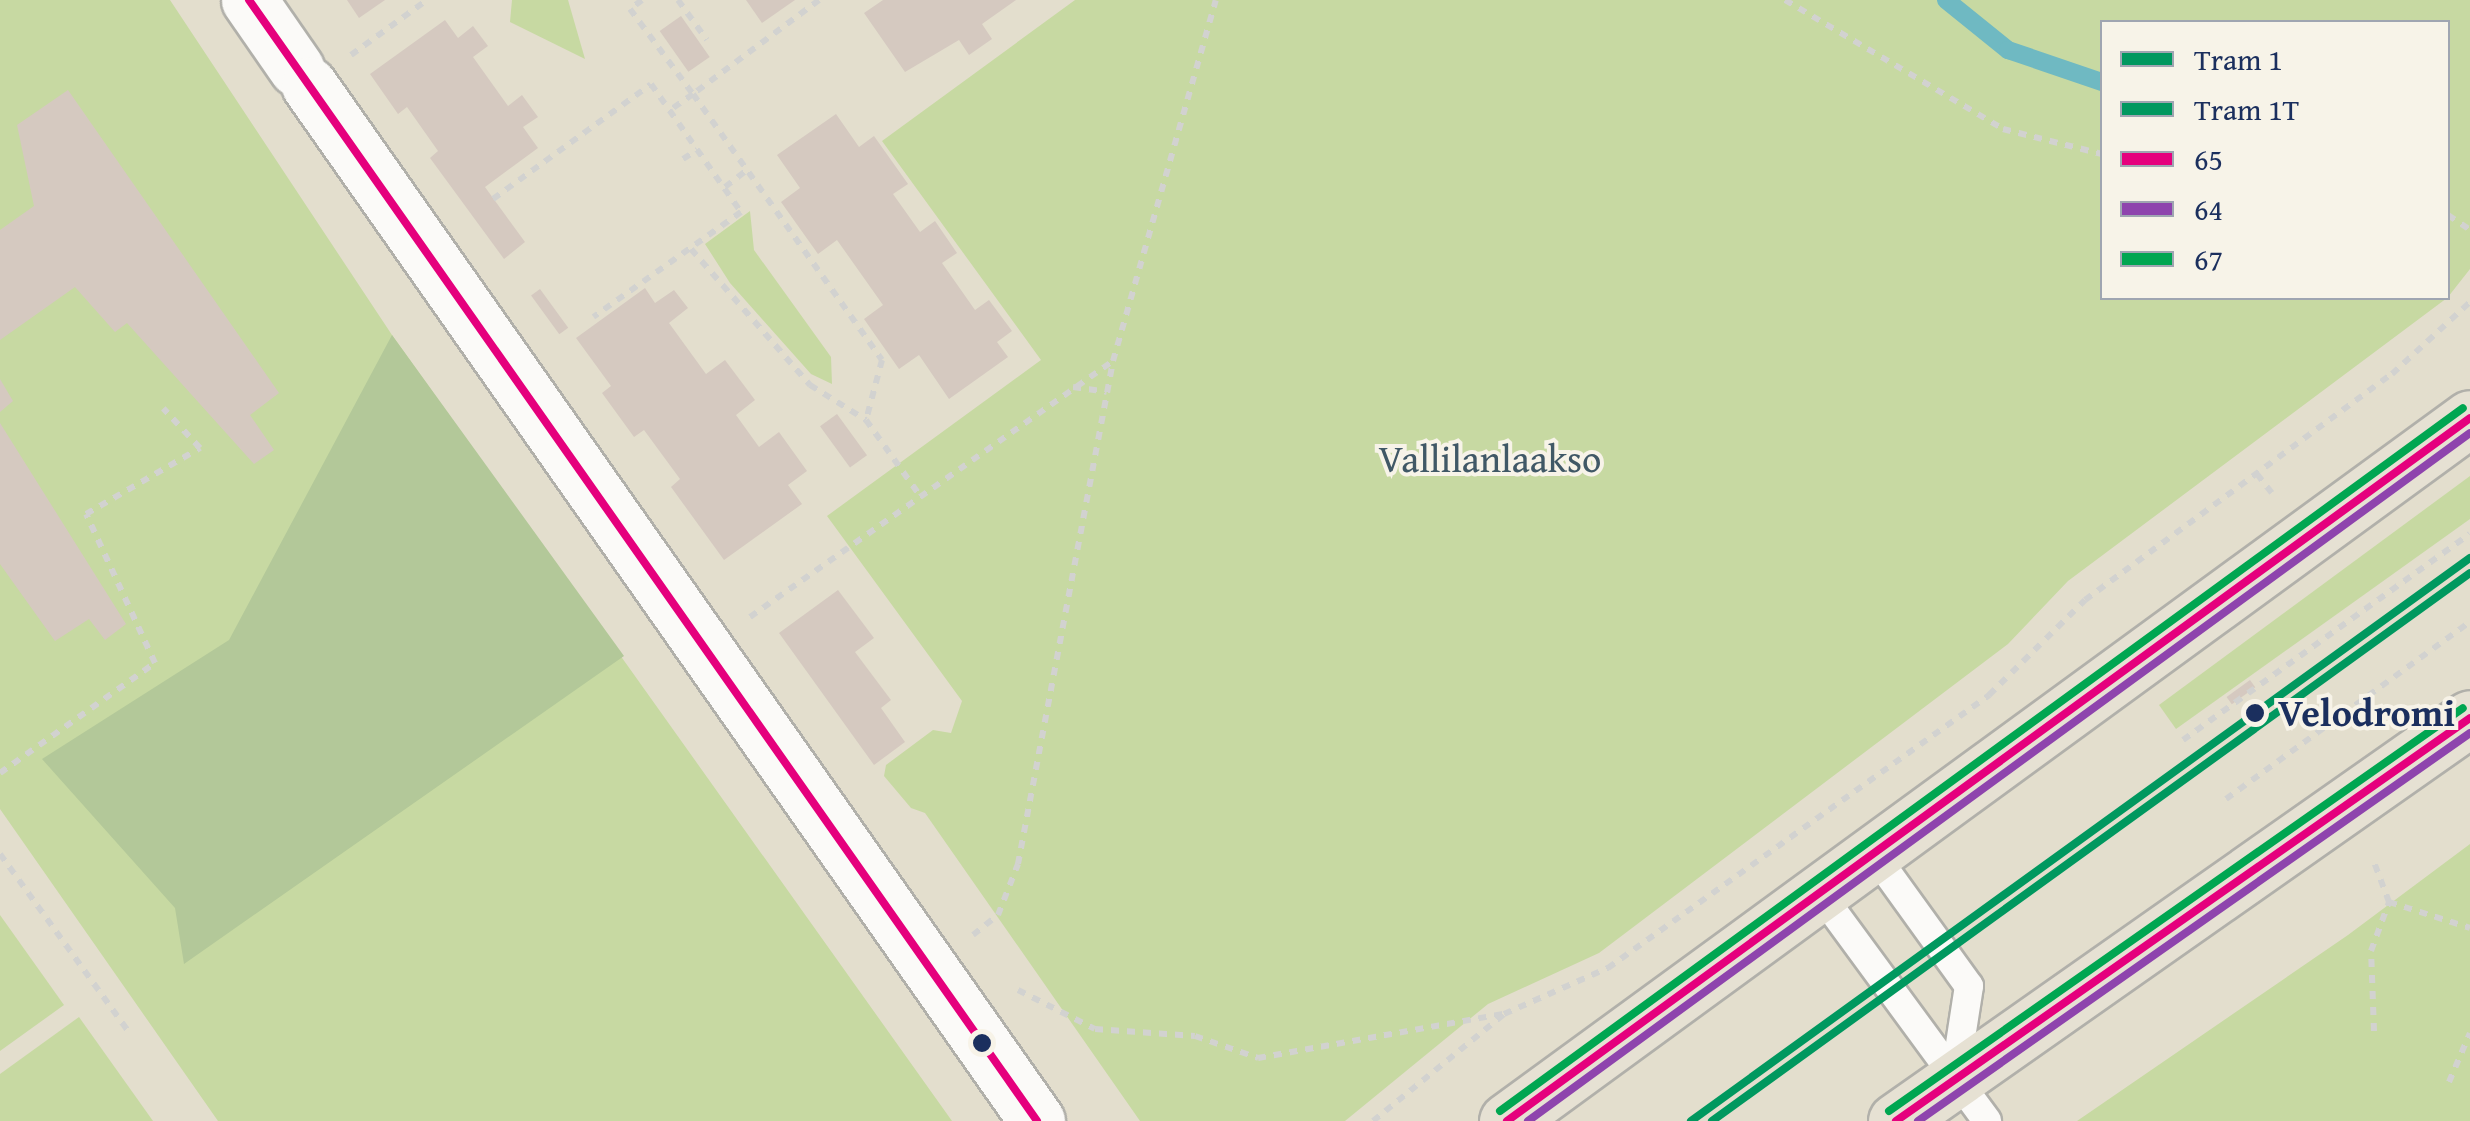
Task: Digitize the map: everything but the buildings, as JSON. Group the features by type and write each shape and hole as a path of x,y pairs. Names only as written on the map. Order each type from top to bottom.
{"main road":[{"path":"1507,1121 2470,418"},
{"path":"1896,1121 2470,718"}],"street":[{"path":"249,0 317,70 928,968 1037,1121"}],"lane":[{"path":"1873,853 1969,986 1955,1078"},
{"path":"1819,892 1987,1121"}],"path":[{"path":"317,70 427,0"},
{"path":"642,0 630,9 882,360 866,420"},
{"path":"678,0 707,40"},
{"path":"669,110 818,0"},
{"path":"928,968 998,915 1018,864 1113,361 1216,0"},
{"path":"1785,0 2004,130 2100,154"},
{"path":"493,198 651,84 741,212 594,317"},
{"path":"683,159 697,150"},
{"path":"725,188 747,170"},
{"path":"691,248 810,386 866,420 918,493"},
{"path":"1373,1121 1504,1014 1624,957 1989,694 2086,600 2392,374 2470,302"},
{"path":"747,619 918,493 1113,361"},
{"path":"1073,387 1107,392"},
{"path":"0,772 155,663 86,514 200,448 163,408"},
{"path":"2257,474 2272,492"},
{"path":"2183,740 2470,534"},
{"path":"2226,798 2470,622"},
{"path":"0,854 132,1035"},
{"path":"2374,862 2389,902 2371,951 2374,1031"},
{"path":"2389,902 2470,928"},
{"path":"1018,990 1095,1029 1194,1036 1258,1058 1504,1014"},
{"path":"2449,1082 2470,1033"}],"green space":[{"path":"0,0 170,0 392,335 952,1121 218,1121 0,809"},
{"path":"512,0 568,0 585,59 510,22"},
{"name":"Vallilanlaakso","path":"1075,0 2470,0 2470,269 2450,294 2450,20 2100,20 2100,300 2444,300 2068,581 2008,644 1599,953 1488,1004 1345,1121 1140,1121 925,813 911,808 884,776 886,765 933,730 951,733 962,701 827,516 1041,360 882,141"},
{"path":"750,211 754,250 831,357 832,384 811,374 730,283 705,244"},
{"path":"392,335 624,656 184,964 175,908 42,759 229,640"},
{"path":"2470,476 2470,519 2176,729 2159,705"},
{"path":"2470,844 2470,1121 2077,1121 2348,935"},
{"path":"0,915 64,1005 0,1051"},
{"path":"79,1017 153,1121 0,1121 0,1074"}],"waterway":[{"path":"1946,0 2008,50 2100,81"}],"tram line":[{"name":"1","path":"1691,1121 2470,558"},
{"name":"1T","path":"1712,1121 2470,573"}],"transit line":[{"name":"65","path":"249,0 1037,1121"},
{"name":"67","path":"1500,1111 2463,408"},
{"name":"65","path":"1507,1121 2470,418"},
{"name":"64","path":"1528,1121 2470,433"},
{"name":"67","path":"1889,1111 2463,708"},
{"name":"65","path":"1896,1121 2470,718"},
{"name":"64","path":"1918,1121 2470,733"}],"place":[{"name":"Velodromi","path":"2255,713"}]}
